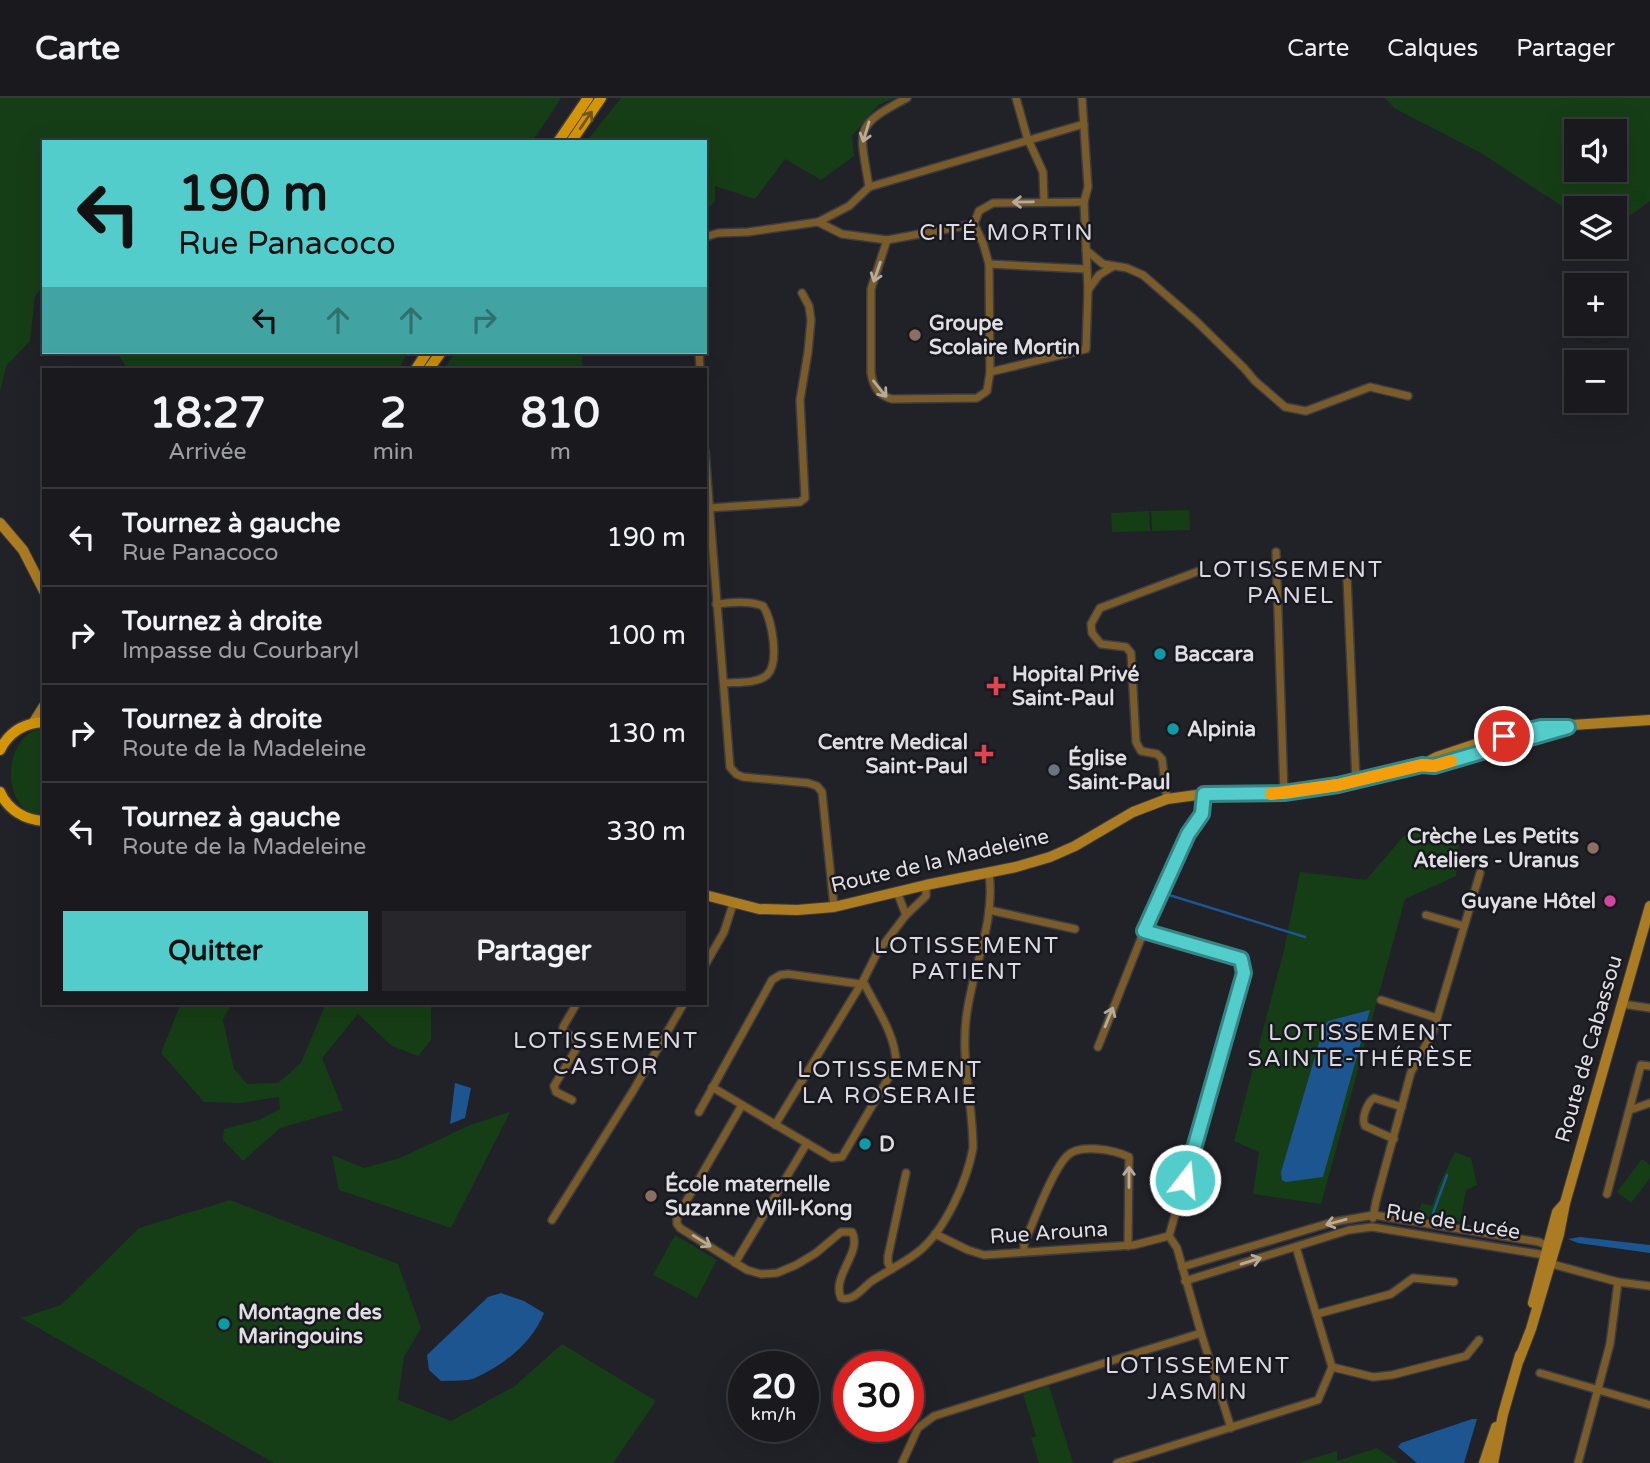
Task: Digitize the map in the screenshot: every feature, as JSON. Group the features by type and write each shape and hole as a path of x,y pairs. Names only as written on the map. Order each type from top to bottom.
{"main road":[{"path":"559,140 588,98"},
{"path":"572,140 601,98"},
{"path":"0,523 23,550 42,587"},
{"name":"Route de la Madeleine","path":"707,896 733,904 778,910 834,907 1050,858 1133,812 1167,799 1204,794 1284,793 1356,781 1422,765 1437,757 1482,742 1541,727 1649,720"},
{"path":"0,750 5,737 39,722"},
{"path":"1501,723 1541,727"},
{"path":"1482,742 1490,726"},
{"name":"Route de la Madeleine","path":"1422,765 1434,766 1568,727"},
{"path":"0,792 14,811 24,817 42,821"},
{"path":"0,812 14,811"},
{"name":"Route de Cabassou","path":"1493,1463 1503,1414 1548,1255 1563,1219 1565,1203 1650,906"},
{"name":"Route de Cabassou","path":"1484,1463 1496,1426 1503,1414"}],"street":[{"path":"869,187 862,142 865,127 877,114 907,98"},
{"path":"1016,98 1043,172 1044,201"},
{"path":"990,372 1086,349 1084,202 1088,187 1083,98"},
{"path":"707,236 818,222 849,206 869,187 1084,124"},
{"path":"887,240 871,289 871,373 878,391 892,400 977,398 987,391 990,372 989,264 974,224 979,211 989,204 1084,202"},
{"path":"818,222 842,233 887,240 974,224"},
{"path":"1086,250 1103,264 1127,268 1143,275 1285,407 1306,411 1370,387 1408,396"},
{"path":"989,264 1085,269"},
{"path":"1087,290 1099,275 1112,267"},
{"path":"709,508 800,502 806,496 800,400 811,320 809,306 802,293"},
{"path":"707,480 730,767 743,777 808,783 817,786 822,792 834,907"},
{"path":"1276,552 1284,793"},
{"path":"1167,799 1162,759 1157,754 1142,752 1136,742 1131,653 1126,647 1101,644 1092,633 1091,624 1100,608 1199,571"},
{"path":"1347,578 1356,781"},
{"path":"716,604 763,606 771,626 774,659 772,668 762,678 723,684"},
{"path":"1098,1047 1144,931 1188,834 1202,814 1204,794"},
{"path":"742,1105 677,1217 680,1228 747,1270 761,1274 777,1273 816,1253 846,1230 852,1232 854,1236 839,1286 841,1298 852,1298 869,1283 918,1252 935,1234 962,1184 974,1148 965,1040 966,1020 986,936 989,873"},
{"path":"1372,1227 1414,1065 1429,1040 1437,1018 1480,873"},
{"path":"775,1125 862,983 877,953 906,915 926,896 926,885"},
{"path":"897,892 906,915"},
{"path":"707,962 724,932 733,904"},
{"path":"989,909 1075,929"},
{"path":"1426,915 1464,926"},
{"path":"1144,931 1241,959 1244,973 1169,1236 1177,1248 1231,1428"},
{"path":"699,1112 776,977 788,974 862,983"},
{"path":"712,1087 832,1158 840,1158 896,1065 891,1038 862,983"},
{"path":"1381,1000 1437,1018"},
{"path":"1622,1004 1650,1008"},
{"path":"572,1100 556,1092 554,1086 578,1046 576,1039 563,1031 576,1005"},
{"path":"552,1220 633,1091 683,1005"},
{"path":"1607,1194 1641,1065 1650,1066"},
{"path":"1394,1139 1365,1126 1363,1118 1374,1098 1402,1107"},
{"path":"1630,1110 1650,1103"},
{"path":"736,1263 807,1143"},
{"path":"1024,1252 1024,1244 1059,1167 1068,1154 1082,1150 1111,1151 1129,1157 1128,1245"},
{"path":"892,1269 888,1256 906,1173"},
{"path":"1182,1267 1333,1222 1374,1215 1548,1255 1618,1282 1650,1286"},
{"name":"Rue de Lucée","path":"1185,1281 1349,1230 1372,1227 1548,1255"},
{"name":"Rue Arouna","path":"935,1234 980,1255 1128,1245 1169,1236"},
{"path":"1117,1463 1314,1403 1322,1395 1332,1367 1296,1247"},
{"path":"1317,1314 1391,1294 1413,1278 1454,1282"},
{"path":"1578,1463 1610,1344 1618,1282"},
{"path":"902,1463 918,1428 934,1416 1201,1333"},
{"path":"1332,1367 1373,1377 1392,1375 1466,1356 1479,1340"},
{"path":"1540,1373 1650,1405"}],"green space":[{"path":"0,98 561,98 533,140 42,140 42,287 35,296 30,341 6,366 0,392"},
{"path":"621,98 895,98 878,105 852,136 854,156 821,180 785,159 755,199 715,186 715,202 707,209 707,140 588,140"},
{"path":"1385,98 1650,98 1650,201 1627,218 1627,196 1564,196 1564,207 1481,153 1394,108"},
{"path":"118,354 407,354 400,368 126,368"},
{"path":"454,354 582,354 582,368 445,368"},
{"path":"1189,510 1190,530 1152,531 1151,511"},
{"path":"1149,511 1150,531 1112,532 1111,513"},
{"path":"42,729 42,816 30,813 19,803 13,789 13,758 19,744 30,733"},
{"path":"1408,831 1459,845 1456,876 1405,899 1321,1204 1253,1194 1259,1152 1234,1141 1284,950 1300,872 1366,880"},
{"path":"180,1005 231,1005 223,1020 234,1069 247,1084 278,1083 301,1063 325,1005 431,1006 431,1040 418,1056 392,1046 358,1014 322,1058 343,1110 280,1128 243,1161 223,1140 224,1129 259,1120 280,1109 279,1097 240,1103 204,1102 161,1053"},
{"path":"510,1112 451,1228 339,1190 332,1155 364,1168 400,1158 470,1125"},
{"path":"1455,1152 1471,1158 1477,1185 1466,1190 1460,1222 1417,1215 1422,1203 1432,1206"},
{"path":"1642,1159 1650,1165 1650,1178 1631,1203 1617,1192"},
{"path":"230,1200 398,1264 421,1328 404,1357 398,1400 451,1421 515,1386 562,1344 656,1401 613,1463 274,1463 21,1318 61,1305 139,1228"},
{"path":"675,1235 717,1260 697,1298 653,1275"},
{"path":"1049,1386 1073,1463 1039,1463 1031,1438 1036,1436 1023,1394"},
{"path":"1377,1448 1399,1463 1297,1463 1337,1451 1337,1461"}],"water":[{"path":"1370,1010 1323,1177 1286,1182 1282,1180 1281,1172 1324,1026 1328,1021"},
{"path":"455,1083 471,1088 465,1118 450,1124"},
{"path":"1580,1237 1650,1245 1650,1253 1578,1243 1568,1239"},
{"path":"501,1293 524,1301 544,1313 539,1324 516,1352 486,1373 467,1380 441,1381 429,1370 427,1355 488,1297"},
{"path":"1477,1419 1464,1463 1417,1463 1398,1447 1401,1443"}],"waterway":[{"path":"1169,895 1305,937"},
{"path":"1433,1213 1447,1175"}],"slow traffic":[{"path":"1271,794 1338,785 1422,765 1434,766 1451,761"}],"place":[{"name":"Groupe Scolaire Mortin","path":"915,335"},
{"name":"Baccara","path":"1160,654"},
{"name":"Hopital Privé Saint-Paul","path":"996,686"},
{"name":"Alpinia","path":"1173,729"},
{"name":"Centre Medical Saint-Paul","path":"984,754"},
{"name":"Église Saint-Paul","path":"1054,770"},
{"name":"Crèche Les Petits Ateliers - Uranus","path":"1593,848"},
{"name":"Guyane Hôtel","path":"1610,901"},
{"name":"D","path":"865,1144"},
{"name":"École maternelle Suzanne Will-Kong","path":"651,1196"},
{"name":"Montagne des Maringouins","path":"224,1324"}],"district":[{"name":"CITÉ MORTIN","path":"1007,233"},
{"name":"LOTISSEMENT PANEL","path":"1291,583"},
{"name":"LOTISSEMENT PATIENT","path":"967,959"},
{"name":"LOTISSEMENT SAINTE-THÉRÈSE","path":"1361,1046"},
{"name":"LOTISSEMENT CASTOR","path":"606,1054"},
{"name":"LOTISSEMENT LA ROSERAIE","path":"890,1083"},
{"name":"LOTISSEMENT JASMIN","path":"1198,1379"}],"route":[{"path":"1185,1180 1244,973 1241,959 1144,931 1188,834 1202,814 1204,794 1284,793 1338,785 1422,765 1434,766 1568,727 1541,727 1504,736"}]}
